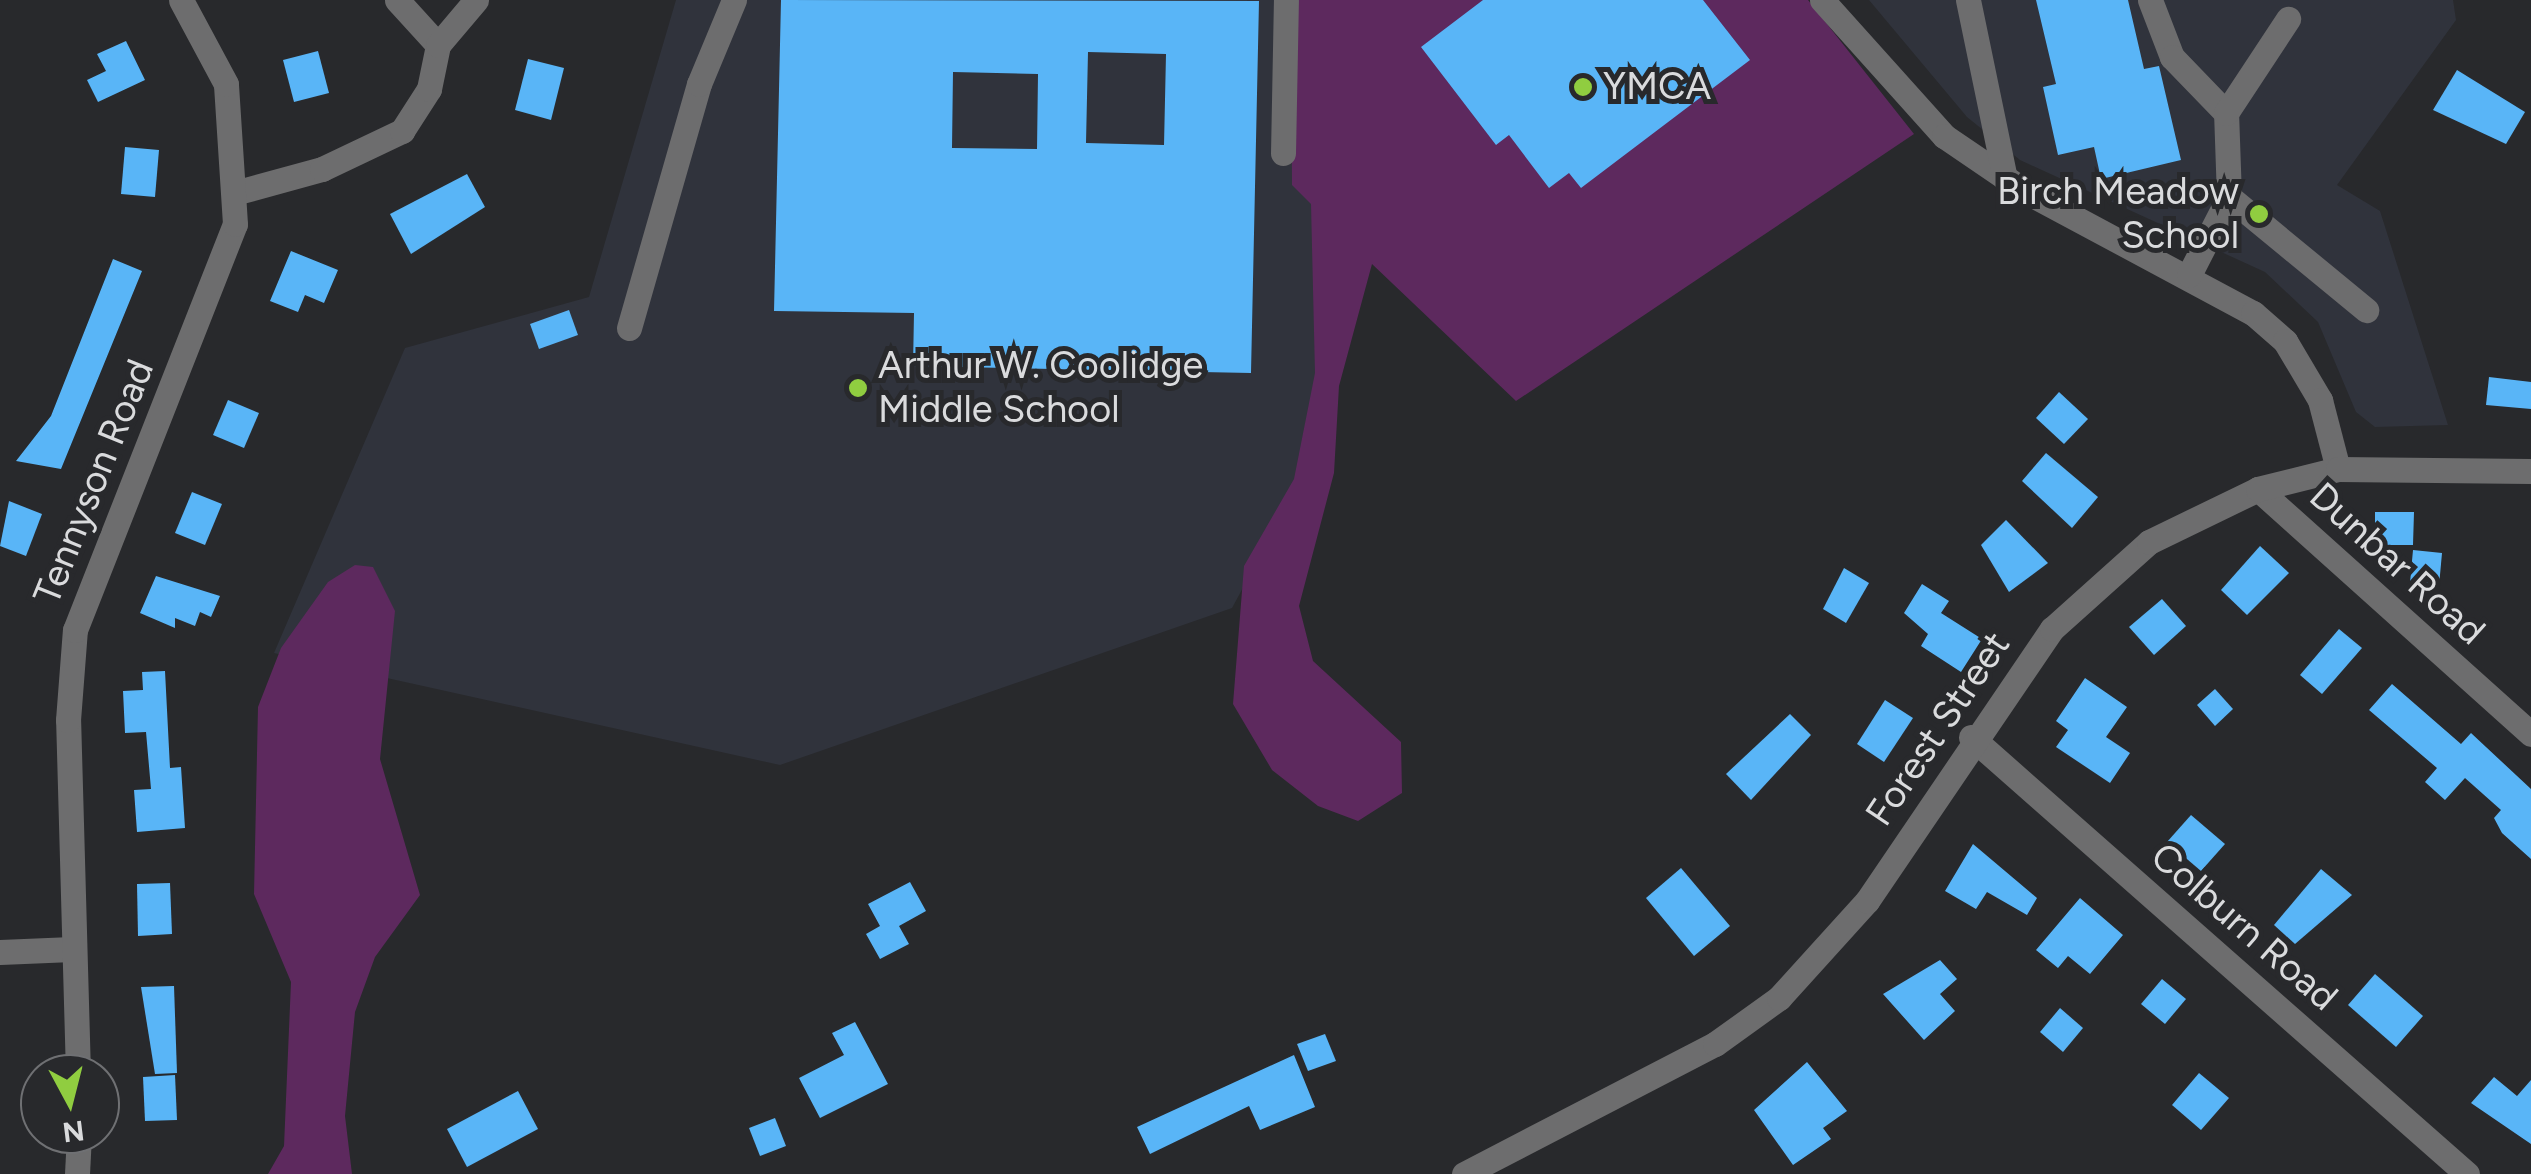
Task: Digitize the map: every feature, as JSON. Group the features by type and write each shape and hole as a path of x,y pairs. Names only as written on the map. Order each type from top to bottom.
{"street":[{"name":"Tennyson Road","path":"77,1054 72,949 75,630 110,523 217,284 238,192 226,84 181,0"},
{"path":"397,0 438,45"},
{"path":"238,192 384,144 422,105 438,45 476,0"},
{"path":"629,328 699,84 734,0"},
{"path":"1284,153 1286,0"},
{"path":"1822,0 1944,136 2006,178 2189,275 2253,314 2294,352 2320,400 2338,469"},
{"path":"1968,0 2006,178"},
{"path":"2150,0 2172,57 2226,113"},
{"path":"2189,275 2229,197 2226,113 2288,19"},
{"path":"2229,197 2366,310"},
{"name":"Forest Street","path":"1464,1174 1716,1044 1778,998 1867,901 1971,737 2091,587 2169,530 2258,488 2338,469 2531,471"},
{"name":"Dunbar Road","path":"2258,488 2531,734"},
{"name":"Colburn Road","path":"1971,737 2467,1174"},
{"path":"0,952 72,949"}],"shaded area":[{"name":"Arthur W. Coolidge Middle School","path":"676,0 1333,0 1329,429 1232,608 780,765 274,653 405,348 589,297"},
{"path":"1291,0 1808,0 1914,134 1516,401 1372,264 1339,386 1334,473 1299,606 1313,661 1401,742 1402,793 1358,821 1318,806 1272,770 1233,704 1244,566 1294,479 1315,373 1311,204 1292,185"},
{"name":"Birch Meadow School","path":"1869,0 2453,0 2456,20 2337,185 2380,211 2448,425 2375,427 2356,412 2318,322 2265,272 2020,160 1967,117"},
{"path":"355,565 373,567 395,611 380,759 420,895 375,957 355,1012 345,1116 352,1174 268,1174 284,1146 291,982 254,894 258,707 281,648 328,582"}],"building":[{"path":"781,0 1259,1 1251,373 913,366 914,313 774,311","holes":["1088,52 1166,54 1164,145 1086,143","953,72 1038,74 1037,149 952,148"]},
{"name":"YMCA","path":"1483,0 1703,0 1750,60 1581,188 1569,173 1549,188 1509,135 1496,145 1421,47"},
{"path":"2036,0 2128,0 2144,69 2159,66 2181,160 2101,179 2094,147 2058,155 2043,87 2056,84"},
{"path":"126,41 145,80 98,102 87,80 106,71 97,54"},
{"path":"318,51 329,93 294,102 283,60"},
{"path":"528,59 564,68 551,120 515,110"},
{"path":"2457,70 2525,112 2506,144 2433,110"},
{"path":"125,147 159,150 155,197 121,194"},
{"path":"467,174 485,207 411,254 390,214"},
{"path":"291,251 338,270 324,303 305,295 298,312 270,301"},
{"path":"113,259 142,271 61,469 16,461 51,416"},
{"path":"569,310 578,335 539,349 530,324"},
{"path":"2489,377 2531,382 2531,409 2486,405"},
{"path":"2059,392 2088,419 2064,444 2036,418"},
{"path":"228,400 259,413 244,448 213,435"},
{"path":"2046,453 2098,497 2072,528 2022,481"},
{"path":"192,492 222,504 205,545 175,533"},
{"path":"9,501 42,514 26,556 0,546"},
{"path":"2375,512 2414,512 2413,545 2375,545"},
{"path":"2006,520 2048,563 2009,592 1981,545"},
{"path":"2260,546 2289,573 2247,615 2221,590"},
{"path":"2413,550 2442,553 2439,586 2410,583"},
{"path":"1844,568 1869,583 1846,623 1823,609"},
{"path":"156,576 220,596 211,617 200,612 195,626 175,618 175,628 140,613"},
{"path":"1922,584 1949,601 1941,613 1982,639 1961,672 1921,646 1928,634 1904,613"},
{"path":"2162,599 2186,626 2154,655 2129,627"},
{"path":"2339,629 2362,648 2322,694 2300,675"},
{"path":"165,671 170,768 181,767 185,828 137,832 134,790 151,789 146,732 125,733 123,691 143,690 142,672"},
{"path":"2085,678 2127,707 2106,737 2130,753 2110,783 2056,747 2068,730 2056,721"},
{"path":"2392,684 2461,744 2471,733 2531,789 2531,859 2502,833 2494,818 2501,810 2465,778 2445,800 2425,782 2437,768 2369,710"},
{"path":"2215,689 2233,709 2215,726 2197,705"},
{"path":"1885,700 1913,718 1884,762 1857,744"},
{"path":"1790,714 1811,735 1751,800 1726,774"},
{"path":"2191,815 2225,844 2201,871 2167,842"},
{"path":"1973,844 2037,898 2027,915 1987,892 1976,909 1945,891"},
{"path":"1681,868 1730,926 1694,956 1646,898"},
{"path":"2321,869 2352,895 2295,944 2274,925"},
{"path":"910,882 926,911 899,926 909,944 880,959 866,934 880,926 868,904"},
{"path":"170,883 172,934 138,936 137,884"},
{"path":"2080,898 2123,935 2090,974 2068,956 2058,968 2036,950"},
{"path":"1940,960 1957,979 1940,994 1955,1011 1924,1040 1883,994"},
{"path":"2375,974 2423,1016 2396,1047 2348,1005"},
{"path":"2162,979 2186,999 2165,1024 2141,1004"},
{"path":"174,986 177,1073 155,1074 141,987"},
{"path":"2060,1008 2083,1028 2063,1052 2040,1032"},
{"path":"855,1022 888,1084 820,1118 799,1078 844,1055 832,1033"},
{"path":"1325,1034 1336,1061 1308,1071 1297,1044"},
{"path":"1294,1055 1315,1107 1260,1130 1249,1106 1150,1154 1137,1127"},
{"path":"1807,1062 1847,1111 1823,1128 1831,1139 1793,1165 1754,1110"},
{"path":"2199,1073 2229,1098 2201,1130 2172,1105"},
{"path":"175,1075 177,1120 145,1121 143,1077"},
{"path":"2494,1077 2517,1096 2531,1080 2531,1144 2471,1103"},
{"path":"518,1091 538,1129 467,1167 447,1129"},
{"path":"775,1118 786,1146 760,1156 749,1128"}],"place":[{"name":"YMCA","path":"1583,87"},
{"name":"Birch Meadow School","path":"2259,214"},
{"name":"Arthur W. Coolidge Middle School","path":"858,388"}]}
